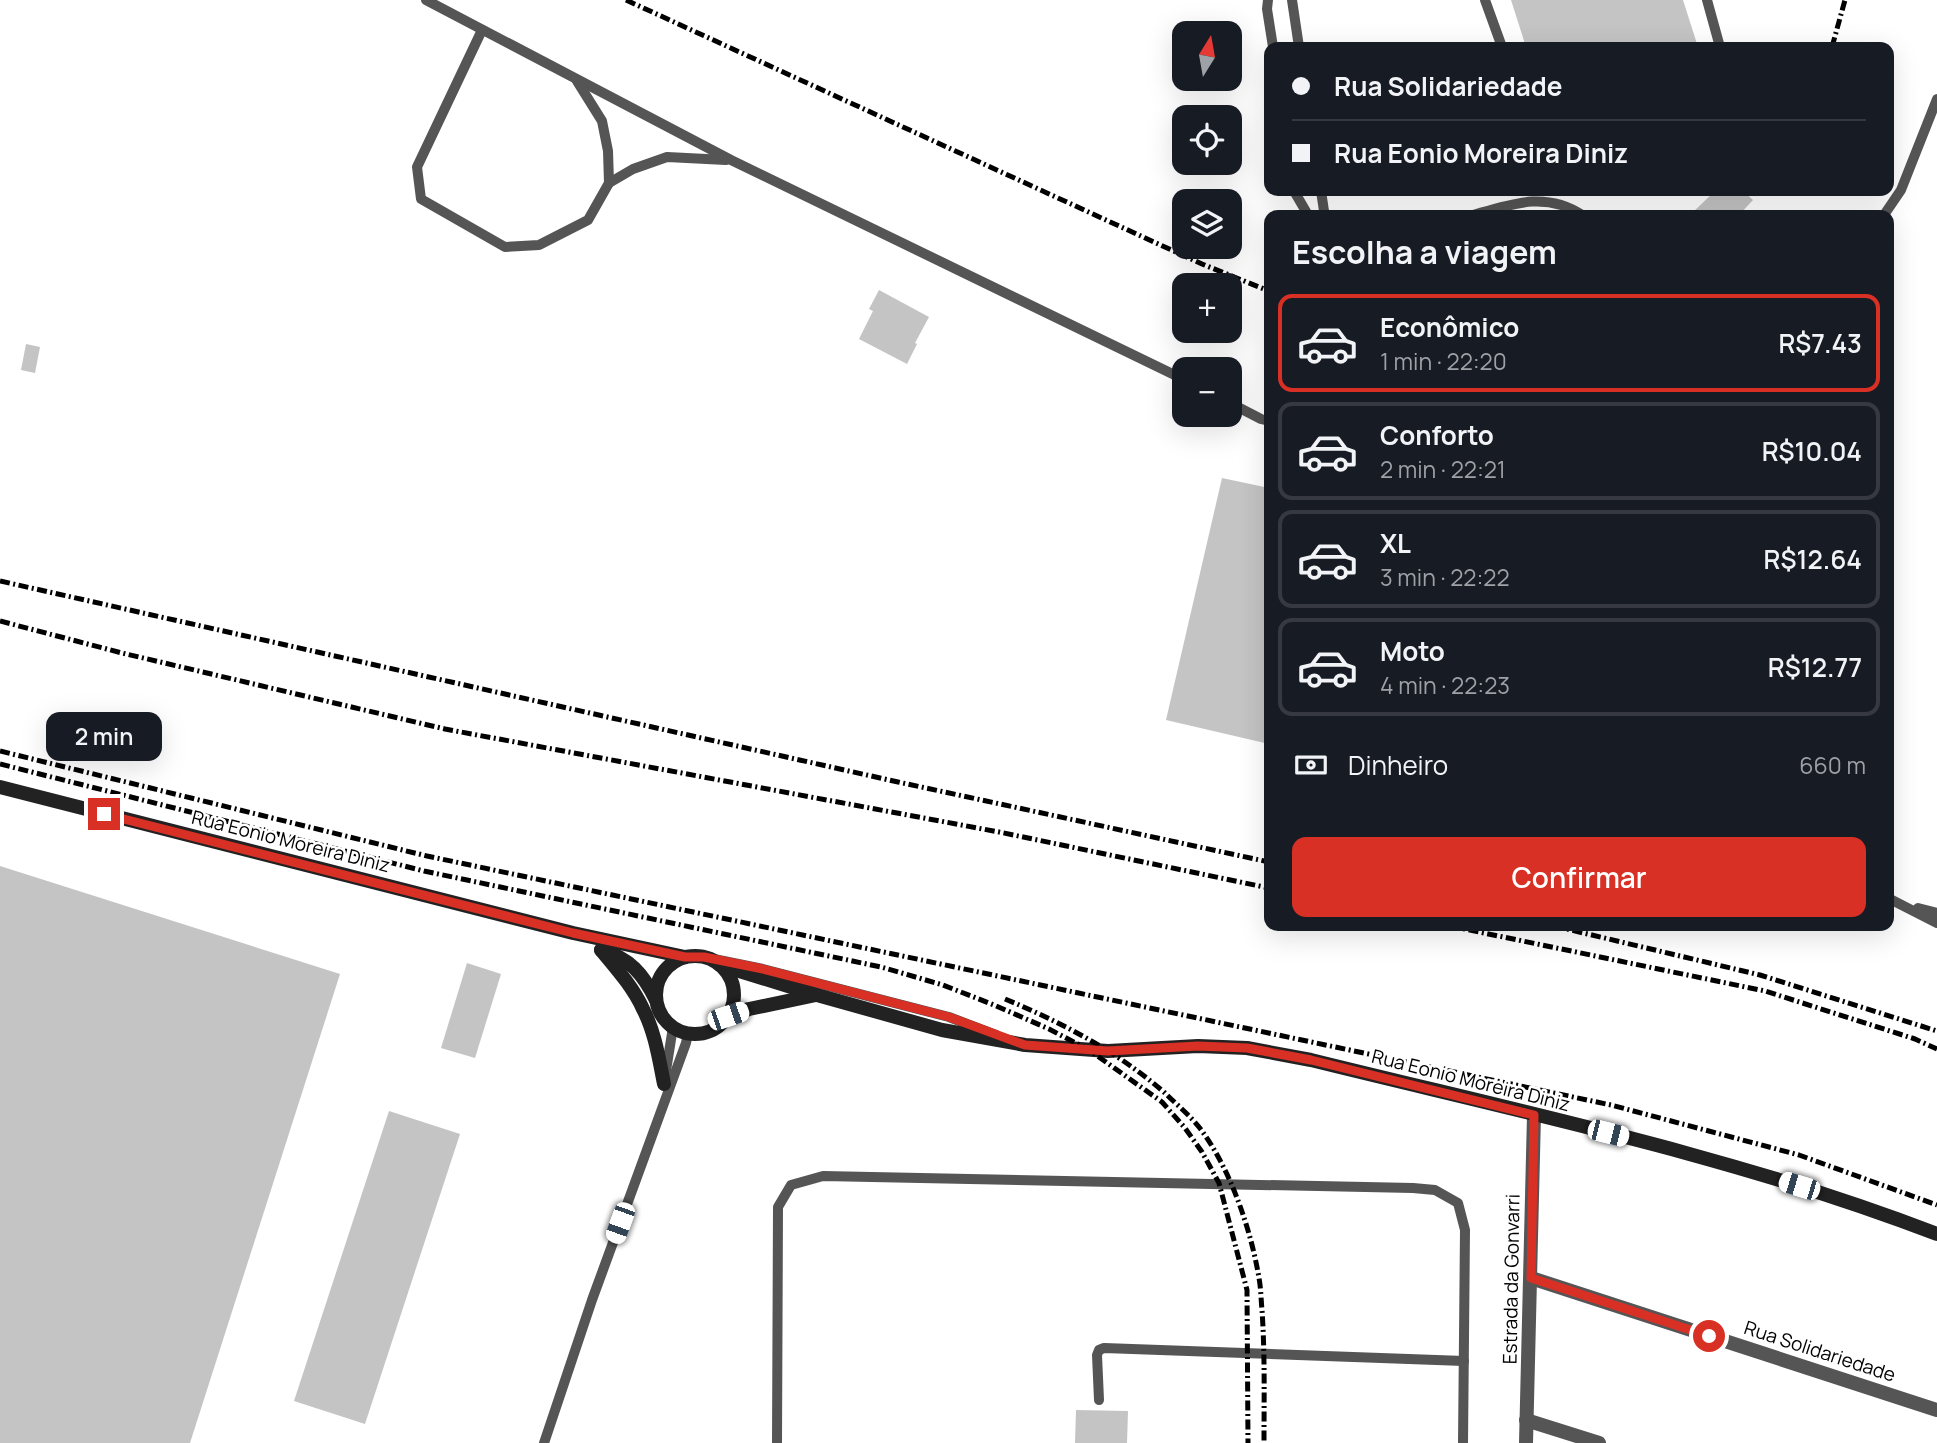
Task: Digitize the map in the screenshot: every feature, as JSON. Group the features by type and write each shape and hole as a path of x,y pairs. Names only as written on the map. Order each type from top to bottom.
{"main road":[{"name":"Rua Eonio Moreira Diniz","path":"0,787 573,933 685,957"},
{"name":"Rua Eonio Moreira Diniz","path":"573,933 601,950 630,962 657,1000"},
{"path":"601,950 625,980 643,1009 652,1030 664,1084"},
{"path":"685,957 704,957 720,965 732,980 734,998 728,1016 718,1027 703,1033 688,1033 673,1027 662,1015 657,1000 658,982 668,966 685,957"},
{"name":"Rua Eonio Moreira Diniz","path":"720,965 942,1030 1025,1045 1108,1051 1198,1046 1247,1048 1311,1060 1706,1157 1868,1208 1937,1234"},
{"name":"Rua Eonio Moreira Diniz","path":"728,1016 817,995"}],"street":[{"name":"Estrada da Gonvarri","path":"1526,1443 1534,1115"},
{"name":"Rua Solidariedade","path":"1531,1278 1937,1410"},
{"path":"1527,1420 1599,1443"}],"lane":[{"path":"426,0 731,160 1172,374"},
{"path":"1268,0 1272,42"},
{"path":"1292,0 1298,42"},
{"path":"1485,0 1500,42"},
{"path":"1707,0 1719,42"},
{"path":"482,30 417,167 421,199 505,247 539,245 588,220 609,183 633,169 667,157 731,160"},
{"path":"576,79 602,121 608,151 609,183"},
{"path":"1887,210 1901,190 1937,99"},
{"path":"1491,210 1516,203 1552,201 1573,210"},
{"path":"1242,409 1264,420"},
{"path":"1894,901 1937,913"},
{"path":"1894,902 1937,923"},
{"name":"Rua Eonio Moreira Diniz","path":"704,957 763,969 949,1017 1025,1045"},
{"path":"657,1121 673,1027"},
{"path":"544,1443 688,1033"},
{"path":"777,1443 778,1207 791,1185 822,1176 1231,1183 1435,1190 1458,1203 1465,1230 1463,1443"},
{"path":"1099,1400 1097,1356 1099,1350 1104,1348 1464,1361"}],"building":[{"path":"1511,0 1683,0 1696,42 1524,42"},
{"path":"1710,196 1749,196 1753,200 1744,210 1695,210"},
{"path":"879,290 929,317 907,364 859,339 873,311 869,309"},
{"path":"26,344 40,347 35,373 21,370"},
{"path":"1222,478 1264,487 1264,743 1166,720"},
{"path":"0,866 340,974 190,1443 0,1443"},
{"path":"467,963 501,974 475,1058 441,1048"},
{"path":"389,1111 460,1134 365,1424 294,1401"},
{"path":"1076,1410 1128,1411 1127,1443 1075,1443"}],"railway":[{"path":"626,0 1202,264 1264,289"},
{"path":"1833,42 1845,0"},
{"path":"0,581 1264,861"},
{"path":"0,621 122,653 445,729 999,832 1264,887"},
{"path":"0,751 427,856 1611,1105 1799,1155 1937,1205"},
{"path":"0,764 424,871 881,967 943,985 994,1005 1089,1050 1162,1102 1202,1152 1219,1183 1247,1290 1248,1443"},
{"path":"1474,931 1765,991 1915,1039 1937,1049"},
{"path":"1575,931 1760,975 1937,1031"},
{"path":"1005,999 1069,1028 1147,1078 1198,1126 1222,1164 1251,1240 1259,1278 1264,1343 1264,1443"}],"route":[{"path":"104,814 573,933 685,957 704,957 763,969 949,1017 1025,1045 1108,1051 1198,1046 1247,1048 1311,1060 1534,1115 1531,1278 1709,1336"}]}
